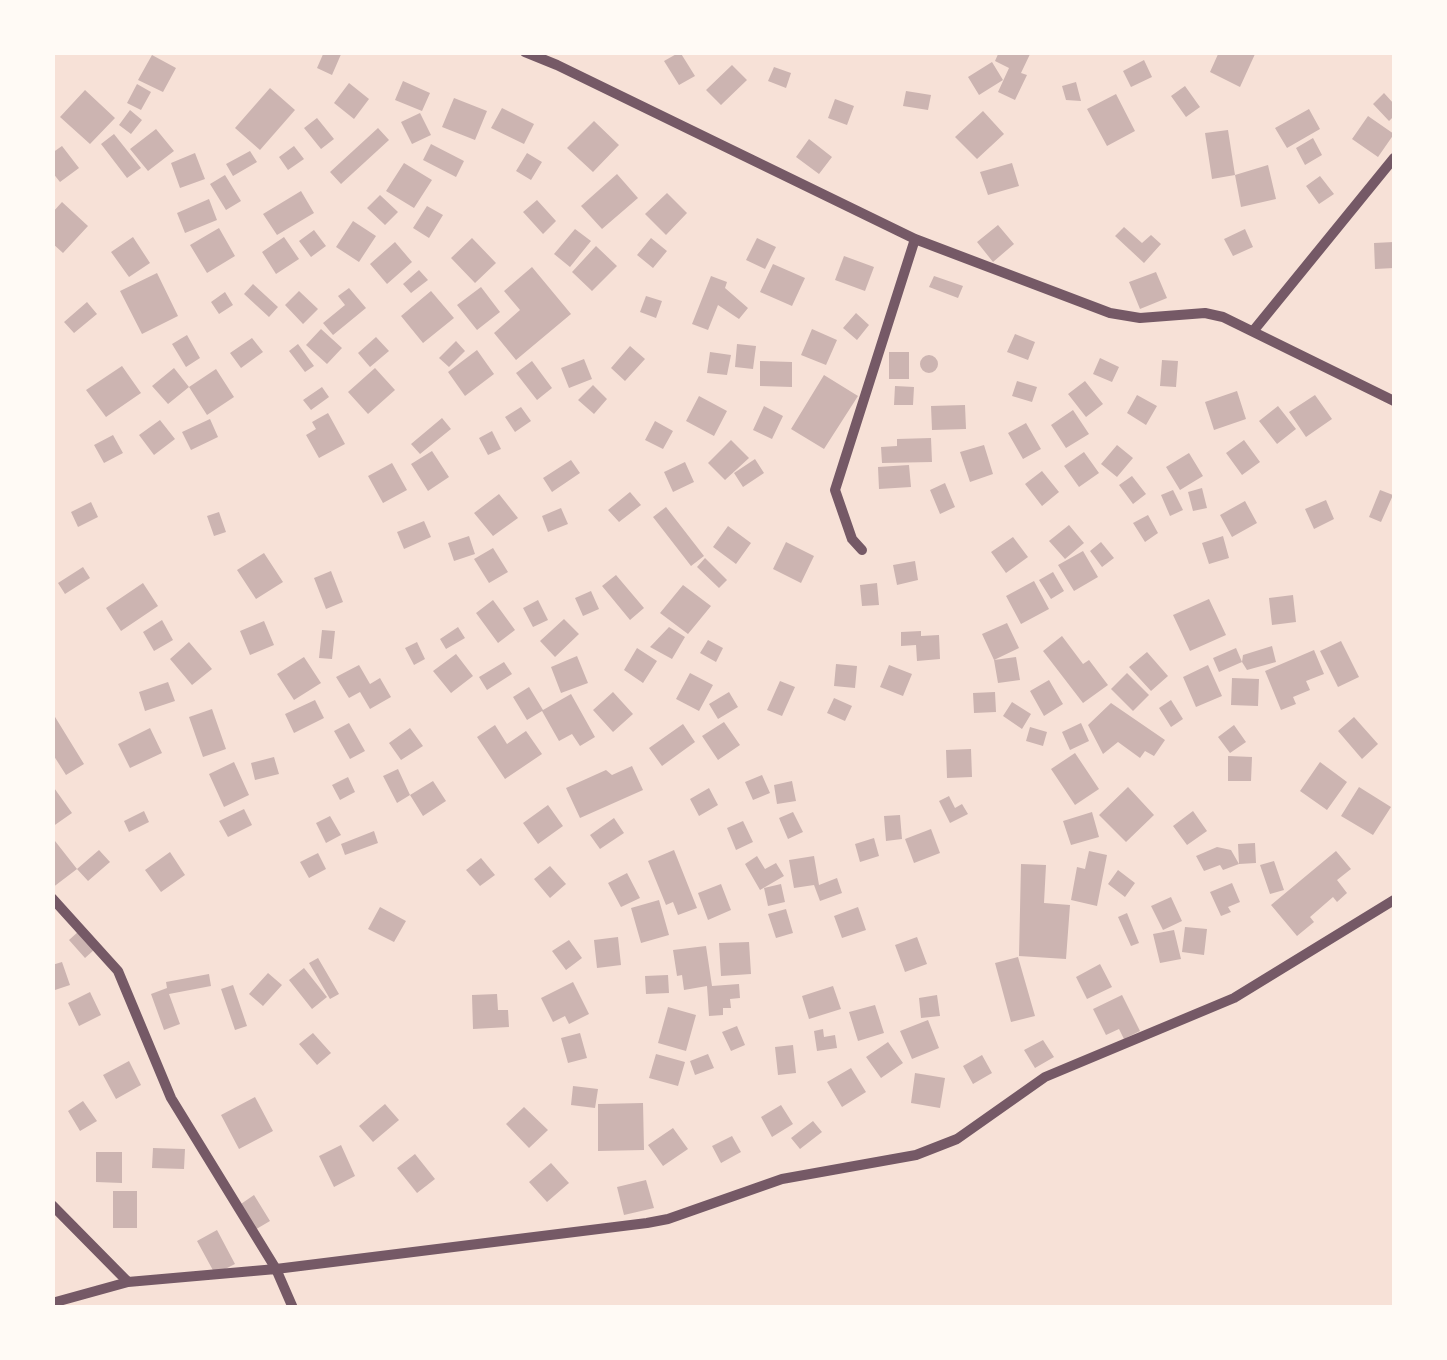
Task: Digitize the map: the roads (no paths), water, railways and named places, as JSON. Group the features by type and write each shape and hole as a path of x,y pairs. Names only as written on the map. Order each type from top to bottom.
{"street":[{"path":"525,52 916,239 1110,313 1140,318 1206,313 1254,330 1394,401"},
{"path":"1254,330 1394,158"},
{"path":"862,550 852,539 835,490 916,239"},
{"path":"52,898 118,971 170,1098 276,1269 294,1308"},
{"path":"52,1303 128,1282 276,1269 647,1224 782,1179 916,1155 958,1140 1045,1077 1234,998 1394,900"},
{"path":"52,1205 128,1282"}]}
